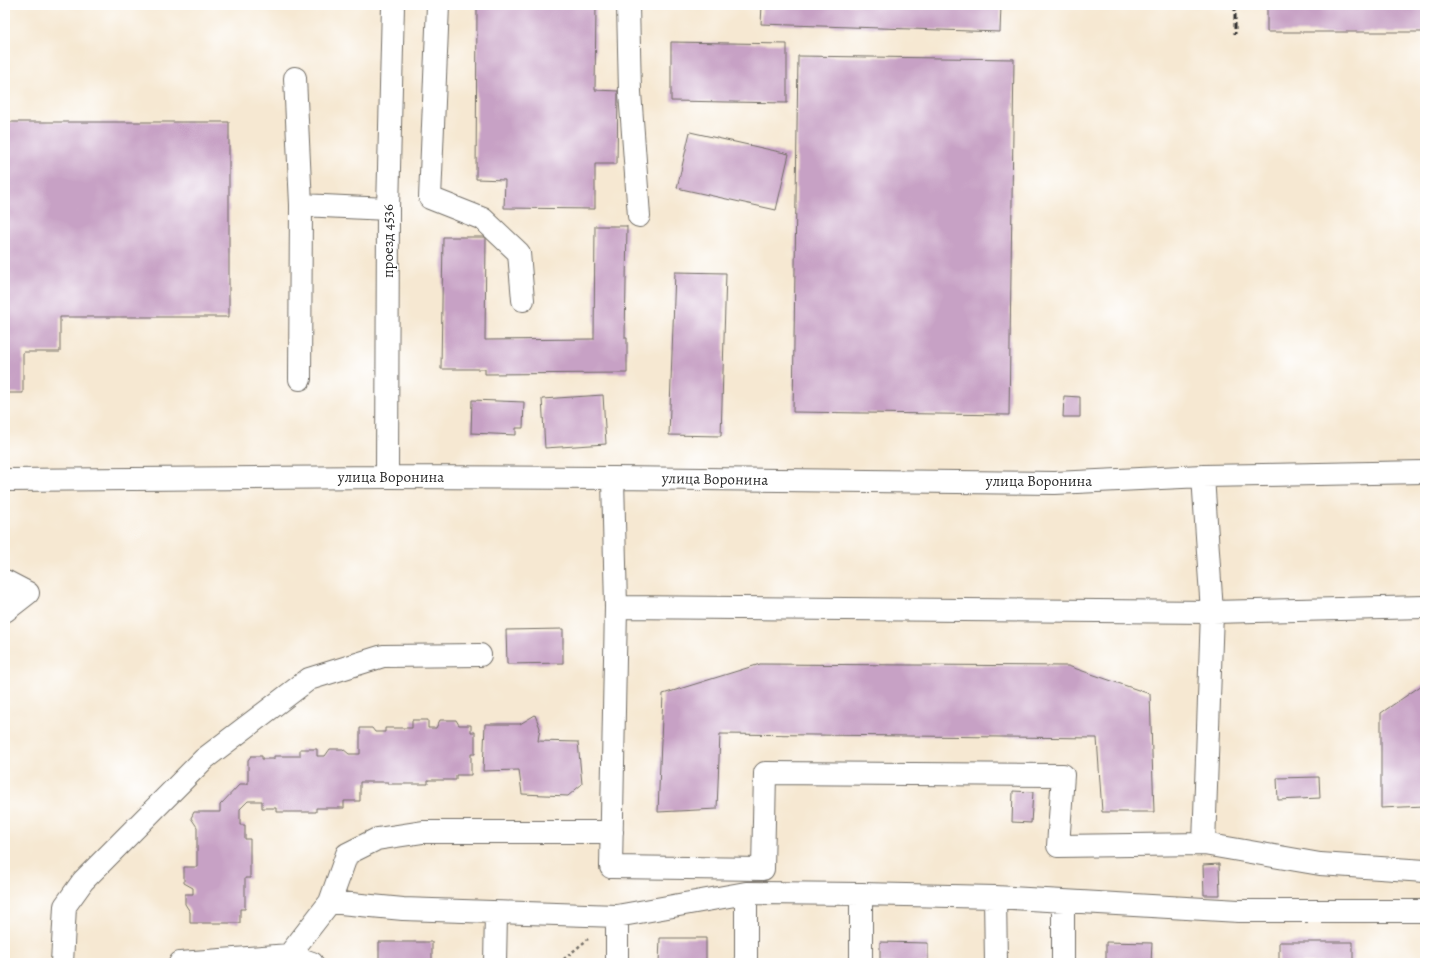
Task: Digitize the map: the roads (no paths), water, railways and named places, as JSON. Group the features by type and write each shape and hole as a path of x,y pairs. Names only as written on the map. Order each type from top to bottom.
{"street":[{"name":"проезд 4536","path":"388,477 388,209 393,5"},
{"path":"438,5 430,198 483,218 519,253 524,300"},
{"path":"628,5 630,92 639,216"},
{"path":"296,78 302,205 300,379"},
{"path":"302,205 388,209"},
{"name":"улица Воронина","path":"5,480 388,477 1055,483 1203,476 1425,472"},
{"path":"1203,476 1212,612 1204,844"},
{"path":"613,478 616,607 611,866 763,869 765,773 1063,775 1058,846 1204,844 1320,864 1425,871"},
{"path":"5,580 28,594 5,611"},
{"path":"616,607 1212,612 1425,607"},
{"path":"62,963 65,906 83,881 204,758 309,679 383,656 480,655"},
{"path":"290,955 330,902 347,854 377,839 423,832 612,832"},
{"path":"330,902 403,909 617,916 746,893 994,897 1239,911 1425,911"},
{"path":"746,893 746,963"},
{"path":"861,894 861,963"},
{"path":"994,897 996,963"},
{"path":"1063,901 1064,963"},
{"path":"495,963 496,913"},
{"path":"617,916 617,963"},
{"path":"180,963 290,955 312,963"}],"railway":[{"path":"1235,5 1235,34"}]}
